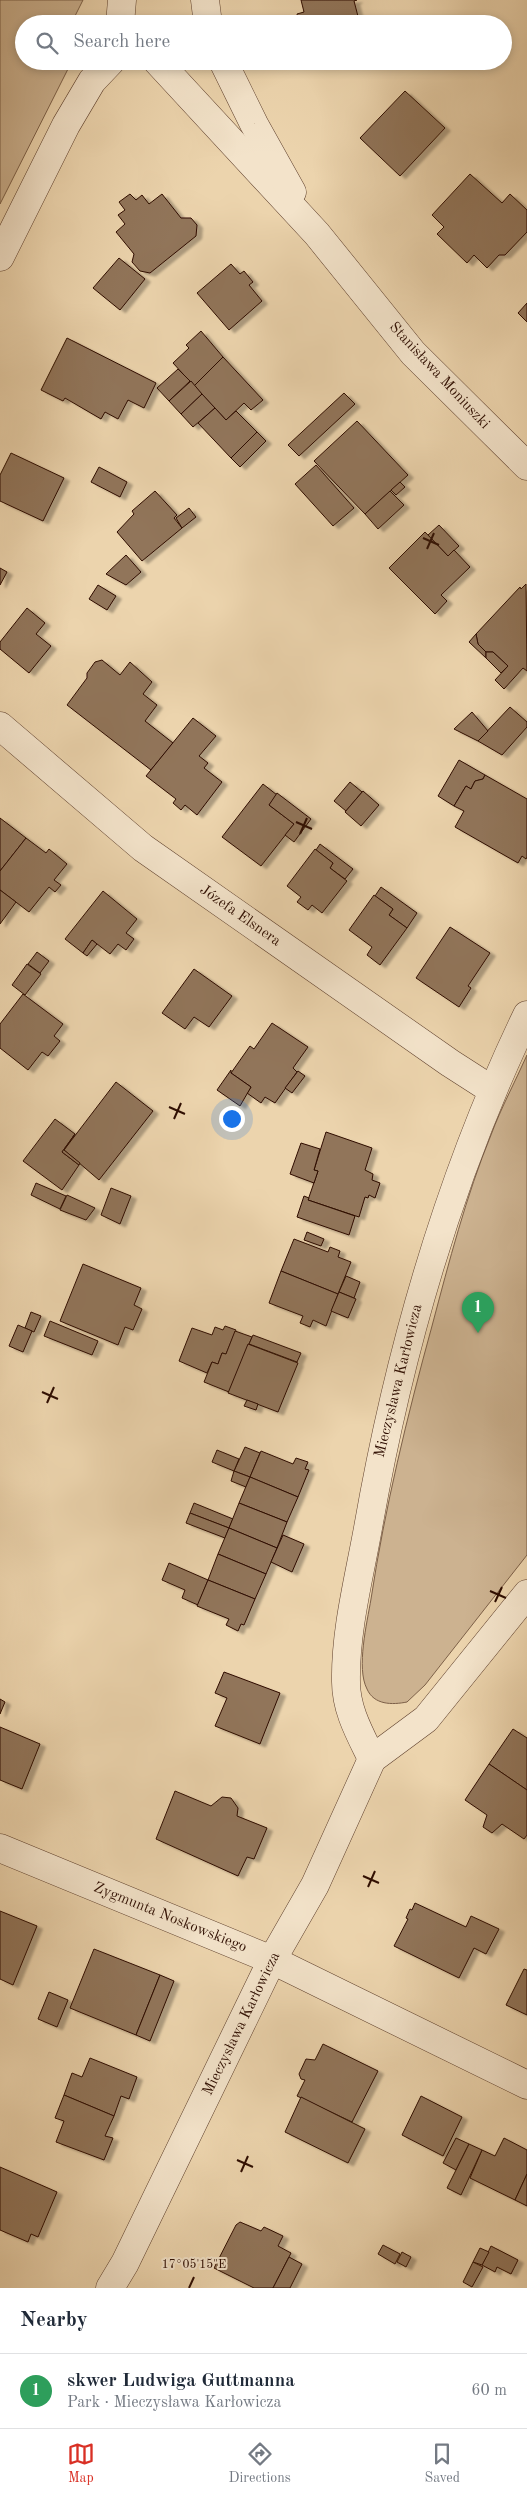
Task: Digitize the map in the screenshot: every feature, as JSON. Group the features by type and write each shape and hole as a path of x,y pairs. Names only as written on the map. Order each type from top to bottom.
{"street":[{"path":"121,15 122,0"},
{"path":"205,0 207,15"},
{"path":"0,257 66,125 92,81 102,70"},
{"name":"Stanisława Moniuszki","path":"165,70 317,234 412,353 527,466"},
{"name":"Stanisława Moniuszki","path":"228,70 254,124 317,234"},
{"name":"Józefa Elsnera","path":"0,726 143,848 450,1063 492,1090"},
{"name":"Mieczysława Karłowicza","path":"372,1759 349,1710 346,1683 350,1627 382,1447 430,1262 492,1090 527,1015"},
{"name":"Mieczysława Karłowicza","path":"110,2288 125,2263 272,1960 315,1885 372,1759 426,1719 527,1594"},
{"name":"Zygmunta Noskowskiego","path":"0,1848 272,1960 527,2085"}],"shaded area":[{"path":"0,0 83,0 76,15 15,15 15,70 67,70 0,204"},
{"path":"527,1055 527,1555 425,1685 407,1702 384,1703 374,1698 367,1689 362,1669 362,1658 383,1530 397,1462 466,1205 495,1125"}],"building":[{"path":"301,0 357,0 354,1 358,15 297,15 304,12"},
{"path":"405,91 445,128 400,176 360,138"},
{"path":"470,174 502,203 510,194 527,210 527,232 505,255 499,255 487,268 474,255 467,263 437,234 444,227 432,215"},
{"path":"130,194 136,200 142,195 149,204 162,194 181,218 191,218 197,225 196,236 150,273 140,271 132,262 134,254 116,232 125,224 118,215 125,210 119,202"},
{"path":"119,258 145,279 120,310 93,288"},
{"path":"231,264 240,274 244,271 253,282 249,285 262,301 229,330 197,293"},
{"path":"527,303 527,322 518,313"},
{"path":"201,331 223,357 194,386 173,363 189,348 186,345"},
{"path":"67,338 156,383 144,408 128,400 118,419 105,412 101,419 65,398 63,401 41,390"},
{"path":"223,357 263,400 251,410 244,403 226,420 194,386"},
{"path":"178,369 190,381 169,401 157,388"},
{"path":"191,381 202,394 181,414 169,401"},
{"path":"344,393 355,404 299,456 288,445"},
{"path":"202,394 215,408 193,427 181,414"},
{"path":"215,408 226,420 236,411 257,432 231,458 198,423"},
{"path":"357,421 408,475 365,514 314,461"},
{"path":"257,432 266,441 240,467 231,458"},
{"path":"11,453 64,478 43,521 0,501 0,475"},
{"path":"316,465 354,508 333,526 295,484"},
{"path":"99,467 127,482 120,497 91,482"},
{"path":"400,482 405,487 396,495 391,490"},
{"path":"155,491 177,515 174,518 182,528 142,561 117,532 134,514 132,511"},
{"path":"390,491 404,505 378,529 365,514"},
{"path":"189,508 196,517 182,528 176,518"},
{"path":"439,525 459,546 448,556 428,535"},
{"path":"425,532 448,556 454,550 470,567 441,595 447,601 435,614 389,568"},
{"path":"126,555 141,572 126,585 106,574"},
{"path":"0,568 7,572 0,585"},
{"path":"526,584 527,671 523,668 504,689 495,680 508,666 493,652 486,652 478,644 476,634 520,587 521,589"},
{"path":"98,585 116,596 107,610 89,599"},
{"path":"27,608 45,623 36,634 51,646 29,673 0,649 0,642"},
{"path":"476,634 478,644 486,652 486,658 469,642"},
{"path":"486,652 493,652 508,666 501,673 486,658"},
{"path":"102,660 120,675 130,662 152,682 143,694 157,705 145,721 173,743 151,770 67,705 87,678 87,673 95,662"},
{"path":"510,707 527,722 527,727 502,755 478,741"},
{"path":"472,712 488,731 478,741 454,729"},
{"path":"193,718 216,736 199,756 208,763 204,768 222,782 197,815 185,805 181,810 173,803 176,799 146,776"},
{"path":"459,760 485,775 483,779 475,781 471,789 466,786 454,806 438,796"},
{"path":"485,775 527,799 527,857 526,859 522,856 518,863 455,827 464,811 454,806 466,786 471,789 475,781 483,779"},
{"path":"350,782 362,792 346,811 334,801"},
{"path":"263,784 277,795 269,805 294,824 261,866 222,837"},
{"path":"363,791 379,805 361,826 345,812"},
{"path":"277,793 311,819 294,842 285,835 294,824 269,805"},
{"path":"0,818 26,838 0,871"},
{"path":"26,838 46,853 49,849 67,864 54,880 61,885 55,892 49,887 29,912 0,890 0,871"},
{"path":"320,844 353,869 345,879 330,868 333,863 316,850"},
{"path":"315,849 333,863 330,868 347,881 322,913 312,905 308,910 297,902 301,897 287,886"},
{"path":"381,887 417,913 407,928 389,915 393,909 375,896"},
{"path":"0,890 16,902 0,924"},
{"path":"103,891 137,919 126,933 134,939 126,950 118,944 110,954 92,940 83,953 65,939"},
{"path":"374,895 393,909 389,915 407,928 380,965 367,955 372,947 349,930"},
{"path":"450,927 490,953 468,986 471,988 459,1007 416,978"},
{"path":"92,940 97,944 87,956 83,953"},
{"path":"37,952 49,961 40,973 28,964"},
{"path":"27,964 41,974 25,995 12,985"},
{"path":"194,969 232,996 209,1027 194,1017 185,1029 162,1013"},
{"path":"23,994 63,1024 54,1036 60,1041 48,1056 42,1052 28,1070 0,1048 0,1024"},
{"path":"272,1023 308,1047 293,1068 297,1072 275,1103 265,1097 261,1103 247,1093 251,1087 231,1073 250,1046 254,1049"},
{"path":"231,1070 231,1073 251,1087 240,1106 217,1090"},
{"path":"298,1071 305,1076 292,1093 285,1088"},
{"path":"116,1082 153,1111 99,1180 64,1150"},
{"path":"55,1119 75,1134 62,1152 79,1165 62,1190 23,1161"},
{"path":"326,1132 372,1148 365,1170 373,1174 372,1180 380,1183 375,1198 369,1195 368,1198 365,1197 359,1217 308,1200 318,1171 314,1170"},
{"path":"75,1134 64,1150 80,1163 79,1165 62,1152"},
{"path":"301,1143 320,1149 314,1170 318,1171 314,1183 290,1174"},
{"path":"36,1183 66,1196 60,1209 31,1195"},
{"path":"111,1188 131,1196 120,1224 101,1215"},
{"path":"67,1195 95,1208 86,1220 60,1210"},
{"path":"304,1196 309,1198 308,1200 355,1216 349,1235 297,1217"},
{"path":"307,1232 324,1239 321,1246 304,1240"},
{"path":"294,1239 328,1252 330,1247 340,1251 338,1257 351,1262 338,1294 281,1271"},
{"path":"83,1264 141,1288 134,1305 142,1309 133,1330 125,1327 118,1345 60,1321"},
{"path":"281,1271 338,1294 326,1326 313,1320 310,1327 300,1323 303,1316 269,1303"},
{"path":"346,1276 360,1282 354,1298 339,1292"},
{"path":"339,1292 356,1299 348,1318 331,1311"},
{"path":"31,1312 41,1316 34,1332 25,1328"},
{"path":"50,1321 98,1341 92,1355 44,1336"},
{"path":"18,1325 32,1331 23,1352 9,1346"},
{"path":"225,1326 236,1330 226,1354 222,1353 218,1364 212,1362 207,1373 179,1361 192,1328 212,1335 215,1327 223,1330"},
{"path":"235,1331 252,1337 229,1392 204,1382 212,1362 218,1364 222,1353 226,1354"},
{"path":"253,1335 301,1353 297,1362 249,1344"},
{"path":"248,1344 298,1363 278,1412 228,1393"},
{"path":"247,1400 258,1404 256,1410 244,1406"},
{"path":"245,1447 260,1453 250,1477 234,1471"},
{"path":"217,1450 239,1459 234,1471 212,1462"},
{"path":"261,1451 293,1464 296,1458 308,1462 305,1469 309,1470 298,1497 250,1477"},
{"path":"234,1471 250,1477 246,1487 231,1481"},
{"path":"250,1477 298,1497 287,1522 239,1503"},
{"path":"194,1503 233,1519 229,1528 190,1513"},
{"path":"239,1503 287,1522 277,1548 229,1528"},
{"path":"190,1513 229,1528 225,1538 186,1523"},
{"path":"229,1528 277,1548 266,1574 218,1554"},
{"path":"283,1535 304,1544 292,1572 271,1562"},
{"path":"218,1554 266,1574 255,1599 208,1580"},
{"path":"169,1563 208,1580 198,1605 182,1598 185,1590 162,1580"},
{"path":"208,1580 255,1599 244,1625 241,1624 238,1631 226,1625 229,1619 197,1606"},
{"path":"224,1672 280,1693 260,1744 215,1726 227,1698 215,1693"},
{"path":"0,1699 5,1702 0,1714"},
{"path":"0,1727 40,1744 22,1789 0,1780"},
{"path":"513,1729 527,1738 527,1790 489,1764"},
{"path":"489,1764 527,1790 527,1835 524,1839 502,1824 492,1833 483,1827 487,1815 465,1800"},
{"path":"175,1791 211,1806 222,1797 231,1798 238,1808 237,1816 267,1828 254,1859 247,1857 238,1876 156,1839"},
{"path":"415,1903 466,1927 471,1916 499,1929 486,1954 474,1948 459,1978 394,1946 408,1919 406,1918 410,1909 412,1910"},
{"path":"0,1911 37,1926 13,1985 0,1979"},
{"path":"94,1949 160,1975 136,2035 70,2008"},
{"path":"524,1969 527,1970 527,2015 506,2005"},
{"path":"160,1975 174,1981 150,2041 136,2035"},
{"path":"49,1992 68,2000 57,2027 38,2019"},
{"path":"323,2044 378,2071 352,2122 297,2096 305,2080 301,2079 299,2074 306,2059 315,2060"},
{"path":"90,2058 137,2077 129,2099 121,2096 114,2116 64,2095 72,2073 82,2077"},
{"path":"64,2095 114,2116 105,2136 113,2138 104,2160 56,2142 64,2121 55,2118"},
{"path":"421,2096 462,2117 443,2156 402,2135"},
{"path":"301,2097 365,2129 348,2163 285,2132"},
{"path":"456,2138 469,2144 456,2170 443,2163"},
{"path":"504,2138 527,2150 527,2174 515,2200 470,2178 482,2150 495,2156"},
{"path":"469,2144 482,2150 461,2195 447,2188"},
{"path":"0,2167 57,2192 38,2237 31,2234 28,2242 0,2230"},
{"path":"527,2174 527,2206 515,2200"},
{"path":"240,2222 261,2231 264,2227 283,2236 278,2246 291,2253 273,2288 254,2288 214,2268 236,2225"},
{"path":"383,2245 400,2254 395,2264 378,2254"},
{"path":"491,2246 518,2260 511,2274 497,2267 495,2272 482,2265"},
{"path":"480,2248 489,2252 482,2265 473,2262"},
{"path":"402,2252 411,2257 406,2267 397,2262"},
{"path":"289,2257 302,2264 290,2288 273,2288"},
{"path":"473,2262 483,2267 472,2287 463,2282"}],"place":[{"name":"skwer Ludwiga Guttmanna","path":"478,1333"}]}
